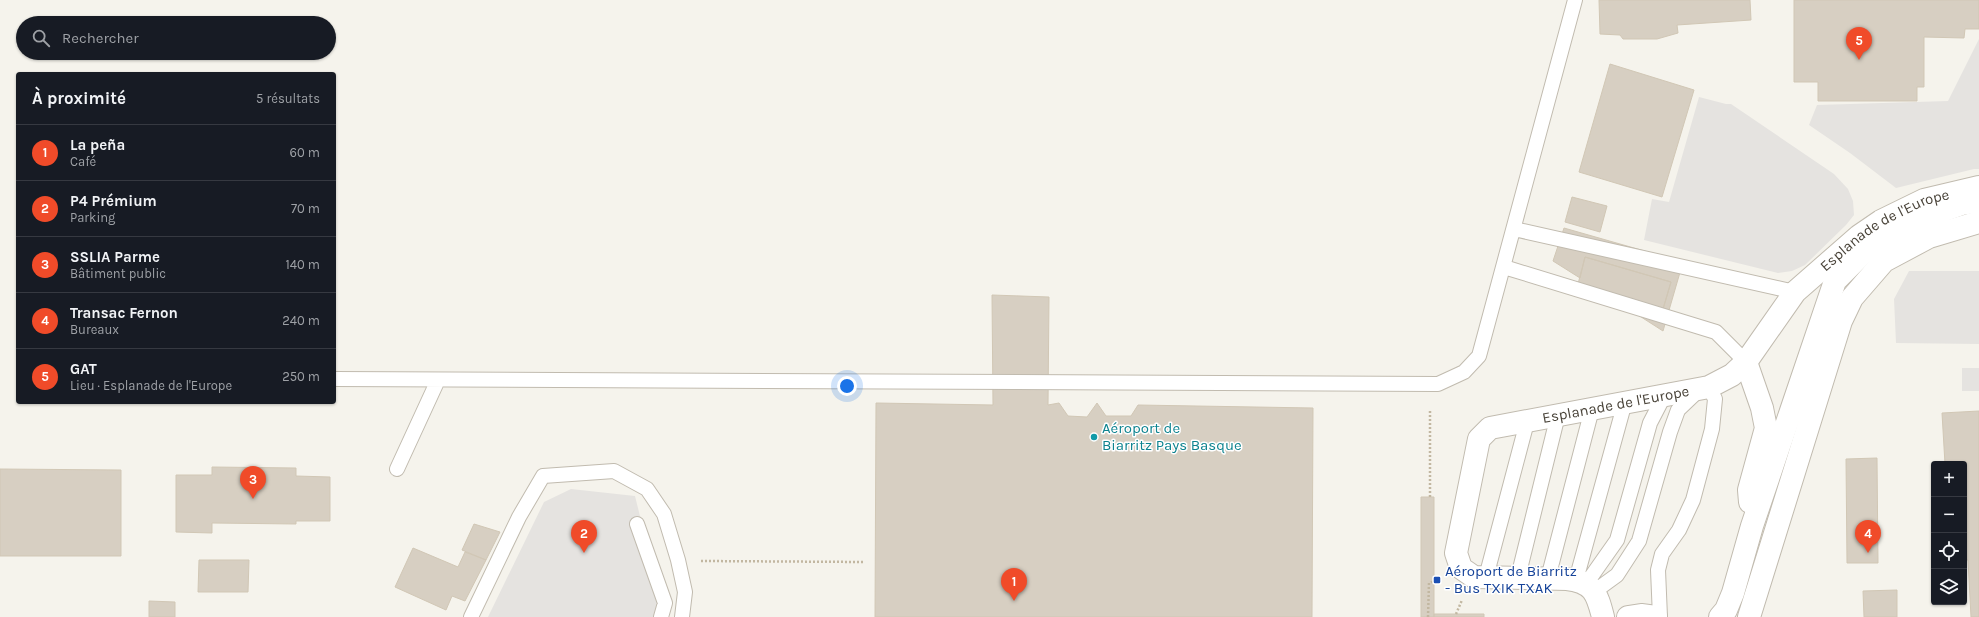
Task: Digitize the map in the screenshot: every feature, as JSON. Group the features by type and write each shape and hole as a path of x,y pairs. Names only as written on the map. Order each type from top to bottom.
{"street":[{"name":"Esplanade de l'Europe","path":"1586,585 1548,578 1474,577 1461,568 1456,553 1479,439 1490,428 1705,388 1732,375 1746,362 1795,292 1859,236 1881,221 1924,200 1979,187"},
{"name":"Esplanade de l'Europe","path":"1720,617 1726,610 1752,526 1835,281 1868,248 1917,220 1962,204 1979,201"},
{"name":"Esplanade de l'Europe","path":"1749,617 1841,321 1852,298 1884,261 1929,237 1979,222"},
{"path":"1746,362 1762,408 1766,428 1749,490 1752,526"},
{"path":"1586,585 1604,617"},
{"path":"1628,617 1641,615 1656,617"}],"lane":[{"path":"336,379 1438,384 1464,372 1479,356 1575,0"},
{"path":"1514,229 1795,292"},
{"path":"1504,267 1716,332 1746,362"},
{"path":"397,470 438,380"},
{"path":"1586,585 1618,575 1639,541 1670,432 1678,410 1705,388 1715,399 1712,430 1693,500 1679,530 1662,554 1658,570 1660,617"},
{"path":"1586,585 1617,540 1650,423 1664,396"},
{"path":"1586,585 1625,402"},
{"path":"1548,578 1592,409"},
{"path":"1518,577 1558,416"},
{"path":"1486,577 1527,422"},
{"path":"471,617 519,517 543,476 592,471 614,471 647,489 664,514 678,560 685,592 682,617"},
{"path":"637,524 665,603 661,617"}],"path":[{"path":"1430,410 1430,497"},
{"path":"678,560 865,562"},
{"path":"1428,617 1429,583 1437,580"}],"shaded area":[{"path":"1979,39 1979,169 1896,188 1850,153 1809,125 1817,105 1948,101"},
{"path":"1699,97 1731,104 1834,174 1848,189 1853,201 1854,215 1846,225 1805,265 1792,271 1778,273 1644,240 1652,199 1669,202"},
{"path":"1909,271 1979,271 1979,344 1896,343 1894,299"},
{"path":"1962,368 1979,368 1979,391 1962,391"},
{"path":"571,489 635,496 662,605 655,617 488,617 544,502"}],"building":[{"path":"1599,0 1750,0 1751,20 1677,25 1678,33 1657,39 1623,39 1620,35 1600,34"},
{"path":"1794,0 1979,0 1979,29 1965,29 1964,38 1924,37 1924,87 1917,87 1917,101 1818,101 1818,82 1794,82"},
{"path":"1610,64 1694,90 1662,197 1579,172"},
{"path":"1572,197 1607,206 1600,232 1565,222"},
{"path":"1564,228 1683,262 1663,331 1599,290 1663,309 1671,282 1585,257 1580,278 1553,261"},
{"path":"1585,257 1671,282 1663,309 1578,284"},
{"name":"Aéroport de Biarritz Pays Basque","path":"992,295 1049,297 1048,405 1059,403 1068,416 1087,417 1097,403 1106,416 1131,416 1138,405 1313,408 1312,617 875,617 876,403 993,405"},
{"path":"1979,411 1979,617 1971,617 1967,560 1967,461 1945,461 1942,413"},
{"path":"1877,458 1878,563 1847,563 1846,459"},
{"path":"212,467 296,468 296,476 330,477 330,521 296,521 296,524 212,523 212,533 176,532 176,475 212,475"},
{"path":"0,469 121,470 121,556 0,556"},
{"path":"1421,497 1434,497 1434,617 1421,617"},
{"path":"474,524 500,532 486,560 462,550"},
{"path":"413,548 458,567 465,552 486,560 465,601 452,596 446,610 395,587"},
{"path":"199,560 249,560 248,592 198,592"},
{"path":"1897,590 1897,617 1864,617 1863,591"},
{"path":"149,601 175,602 175,617 149,617"},
{"path":"1434,614 1484,614 1484,617 1434,617"}],"place":[{"name":"GAT","path":"1859,60"},
{"name":"Aéroport de Biarritz Pays Basque","path":"1094,437"},
{"name":"SSLIA Parme","path":"253,499"},
{"name":"P4 Prémium","path":"584,553"},
{"name":"Transac Fernon","path":"1868,553"},
{"name":"Aéroport de Biarritz - Bus TXIK TXAK","path":"1437,580"},
{"name":"La peña","path":"1014,601"}]}
